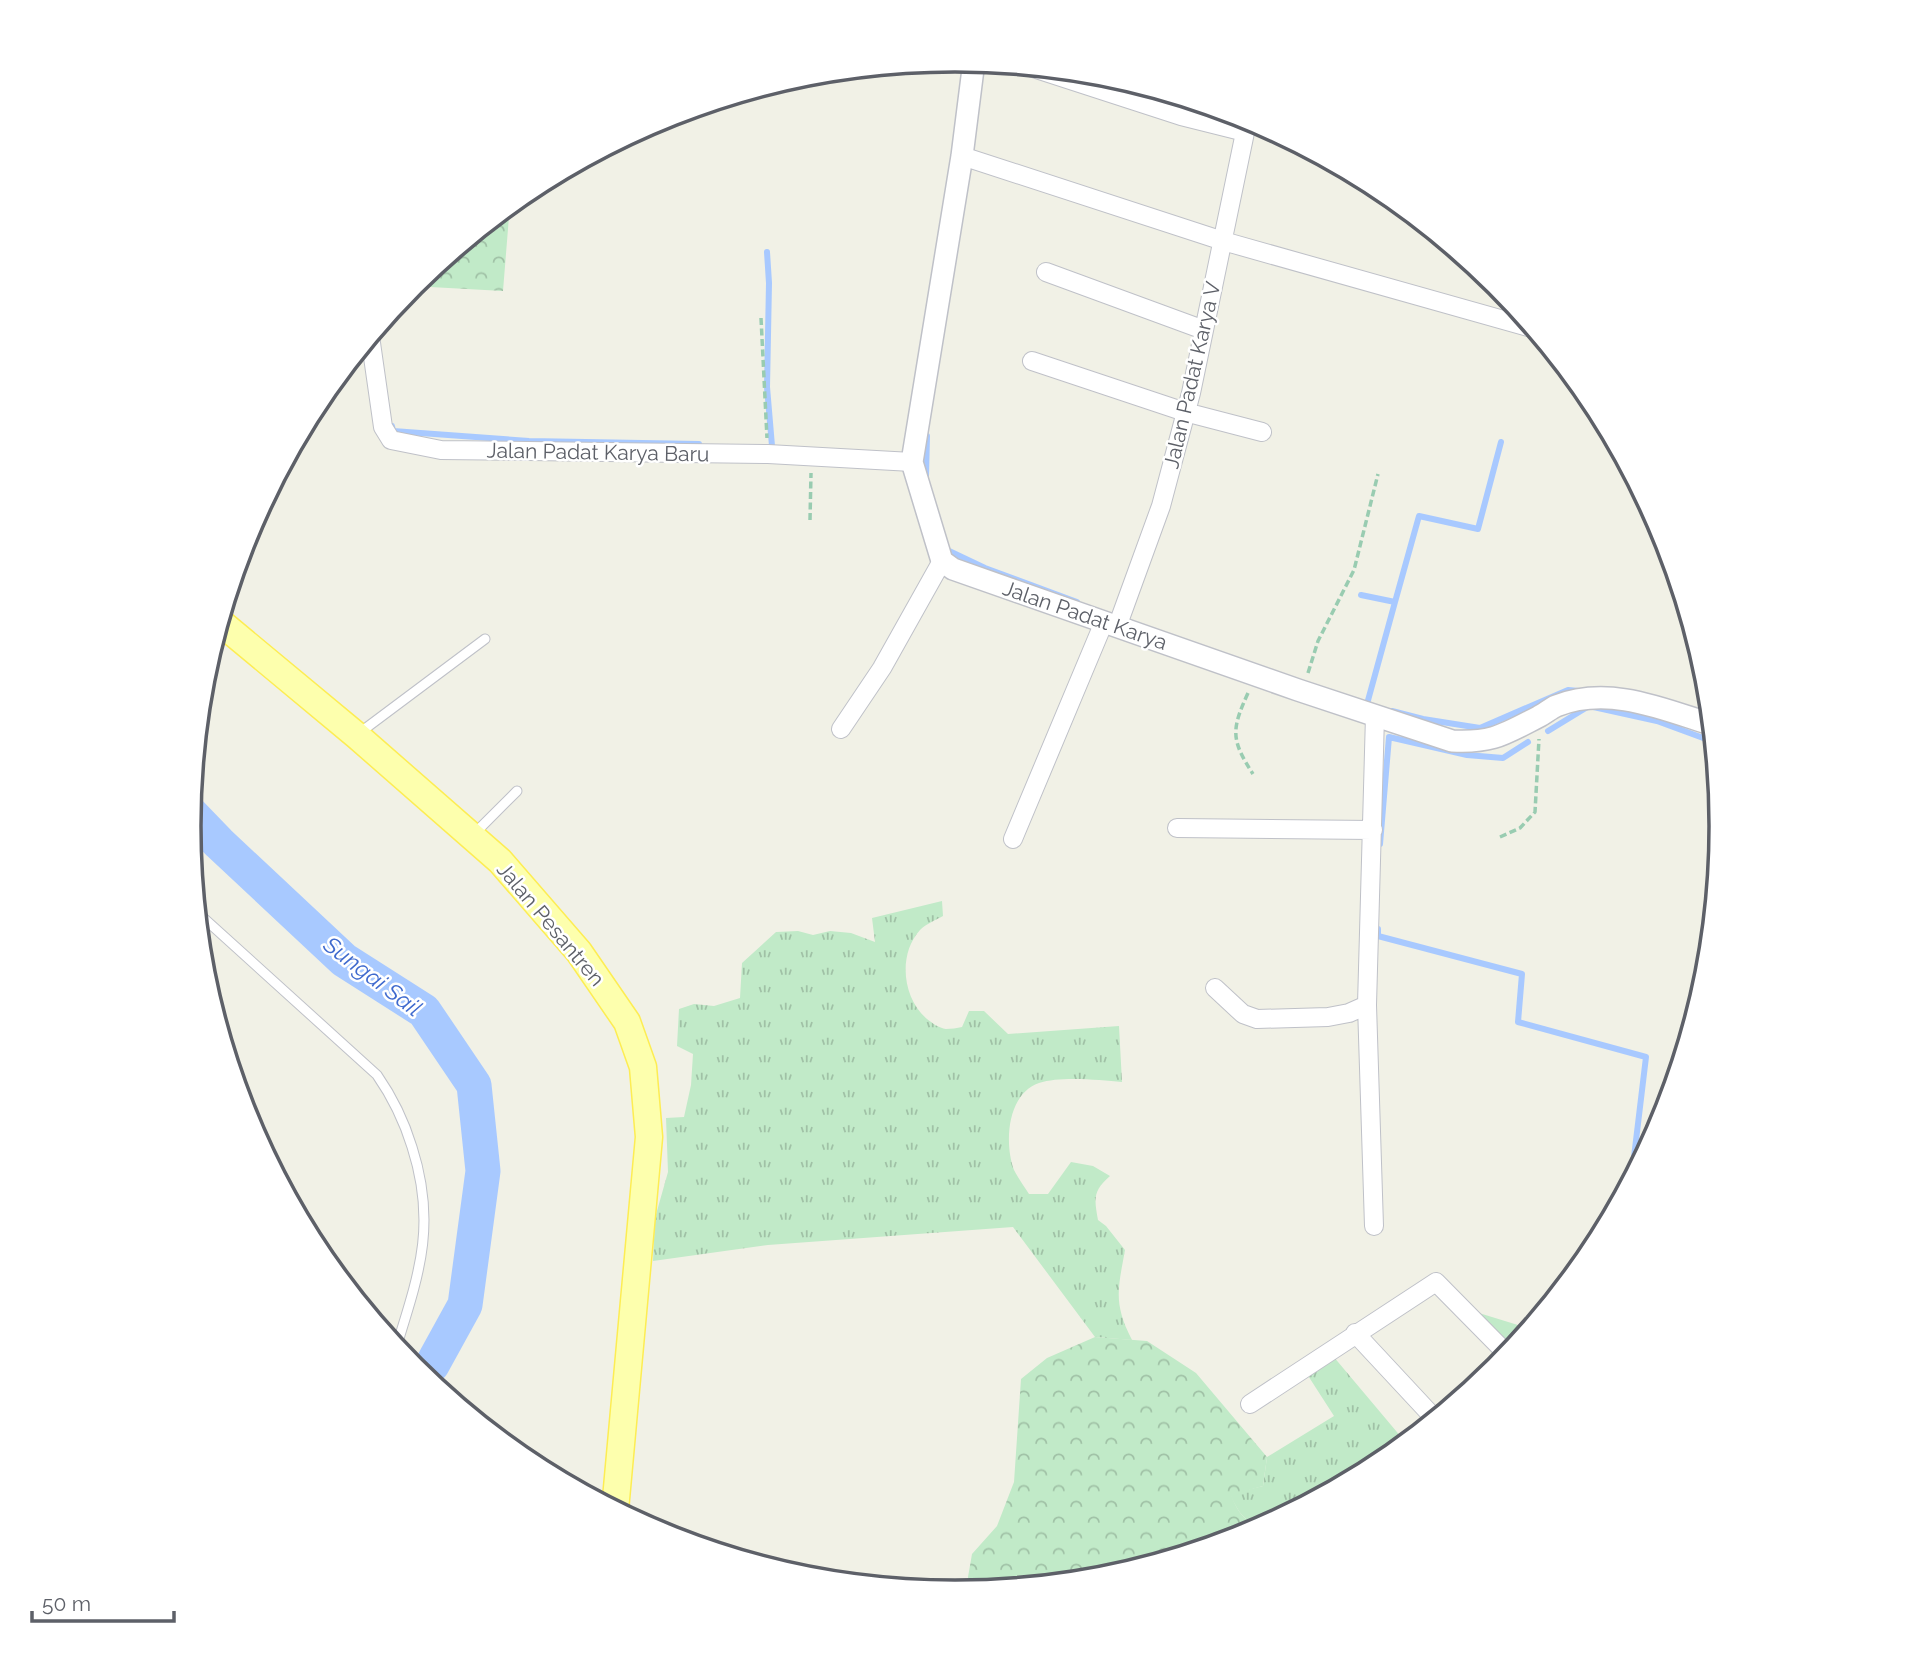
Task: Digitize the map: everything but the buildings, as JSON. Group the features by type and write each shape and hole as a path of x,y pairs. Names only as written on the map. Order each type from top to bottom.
{"main road":[{"name":"Jalan Pesantren","path":"227,628 356,735 500,861 579,952 627,1022 643,1067 648,1102 647,1171 616,1500"}],"street":[{"path":"841,729 882,668 942,561 912,462 962,156 973,72"},
{"path":"1074,81 1181,116 1225,122"},
{"name":"Jalan Padat Karya V","path":"1013,839 1111,625 1161,506 1205,330 1245,130"},
{"path":"962,156 1223,240 1519,324"},
{"path":"1046,272 1205,330"},
{"name":"Jalan Padat Karya Baru","path":"372,349 383,427 391,440 441,450 768,454 912,462"},
{"path":"1032,361 1185,412 1262,432"},
{"name":"Jalan Padat Karya","path":"942,561 953,569 1111,625 1452,741 1477,742 1499,737 1556,706 1605,698 1630,699 1703,722"},
{"path":"1374,1226 1367,1005 1375,716"},
{"path":"1177,828 1373,830"},
{"path":"1215,988 1243,1014 1257,1019 1328,1017 1349,1013 1367,1005"},
{"path":"1250,1404 1436,1282 1501,1348"},
{"path":"1355,1333 1430,1413"}],"lane":[{"path":"356,735 485,639"},
{"path":"472,836 517,790"},
{"path":"207,921 377,1075 393,1097 417,1162 425,1208 425,1229 417,1279 400,1336"}],"path":[{"path":"761,318 768,454"},
{"path":"810,520 812,456"},
{"path":"1298,690 1309,670 1318,641 1354,570 1378,474"},
{"path":"1253,774 1238,751 1234,727 1256,675"},
{"path":"1500,837 1520,828 1535,812 1540,716"}],"green space":[{"path":"509,219 503,291 428,287 458,259"},
{"path":"942,901 943,916 920,930 908,951 906,963 912,1000 931,1022 946,1029 962,1027 969,1011 984,1011 1008,1034 1119,1026 1122,1082 1058,1080 1039,1083 1028,1089 1014,1108 1009,1147 1014,1170 1029,1194 1048,1194 1071,1162 1093,1166 1110,1176 1100,1186 1096,1195 1096,1206 1098,1220 1125,1250 1119,1296 1122,1316 1132,1340 1095,1337 1013,1227 768,1245 653,1261 655,1218 668,1172 666,1118 684,1117 691,1085 693,1054 677,1046 679,1009 694,1004 714,1006 740,998 742,963 776,932 798,931 813,935 830,931 851,933 875,942 872,918"},
{"path":"1466,1309 1521,1326 1503,1345"},
{"path":"1095,1337 1147,1341 1196,1373 1267,1457 1263,1486 1231,1495 1236,1507 1250,1521 1151,1556 1103,1567 1005,1580 968,1581 972,1554 997,1526 1014,1482 1021,1379 1047,1358"},
{"path":"1333,1356 1400,1436 1333,1480 1249,1521 1239,1512 1230,1494 1263,1486 1267,1457 1334,1416 1305,1371"}],"waterway":[{"path":"767,252 767,387 772,446"},
{"path":"392,426 393,431 529,441 699,444"},
{"path":"926,476 927,436"},
{"path":"1395,602 1419,516 1478,529 1501,442"},
{"path":"946,547 947,550 985,568 1077,602"},
{"path":"1361,595 1395,602 1367,704"},
{"path":"1392,711 1480,728 1568,690 1579,691"},
{"path":"1548,731 1589,706 1657,721 1705,739"},
{"path":"1380,844 1389,737 1467,755 1503,758 1528,742"},
{"name":"Sungai Sail","path":"201,824 344,960 424,1011 474,1085 483,1171 465,1305 430,1367"},
{"path":"1378,929 1378,936 1522,974 1518,1022 1646,1057 1634,1155"}]}
